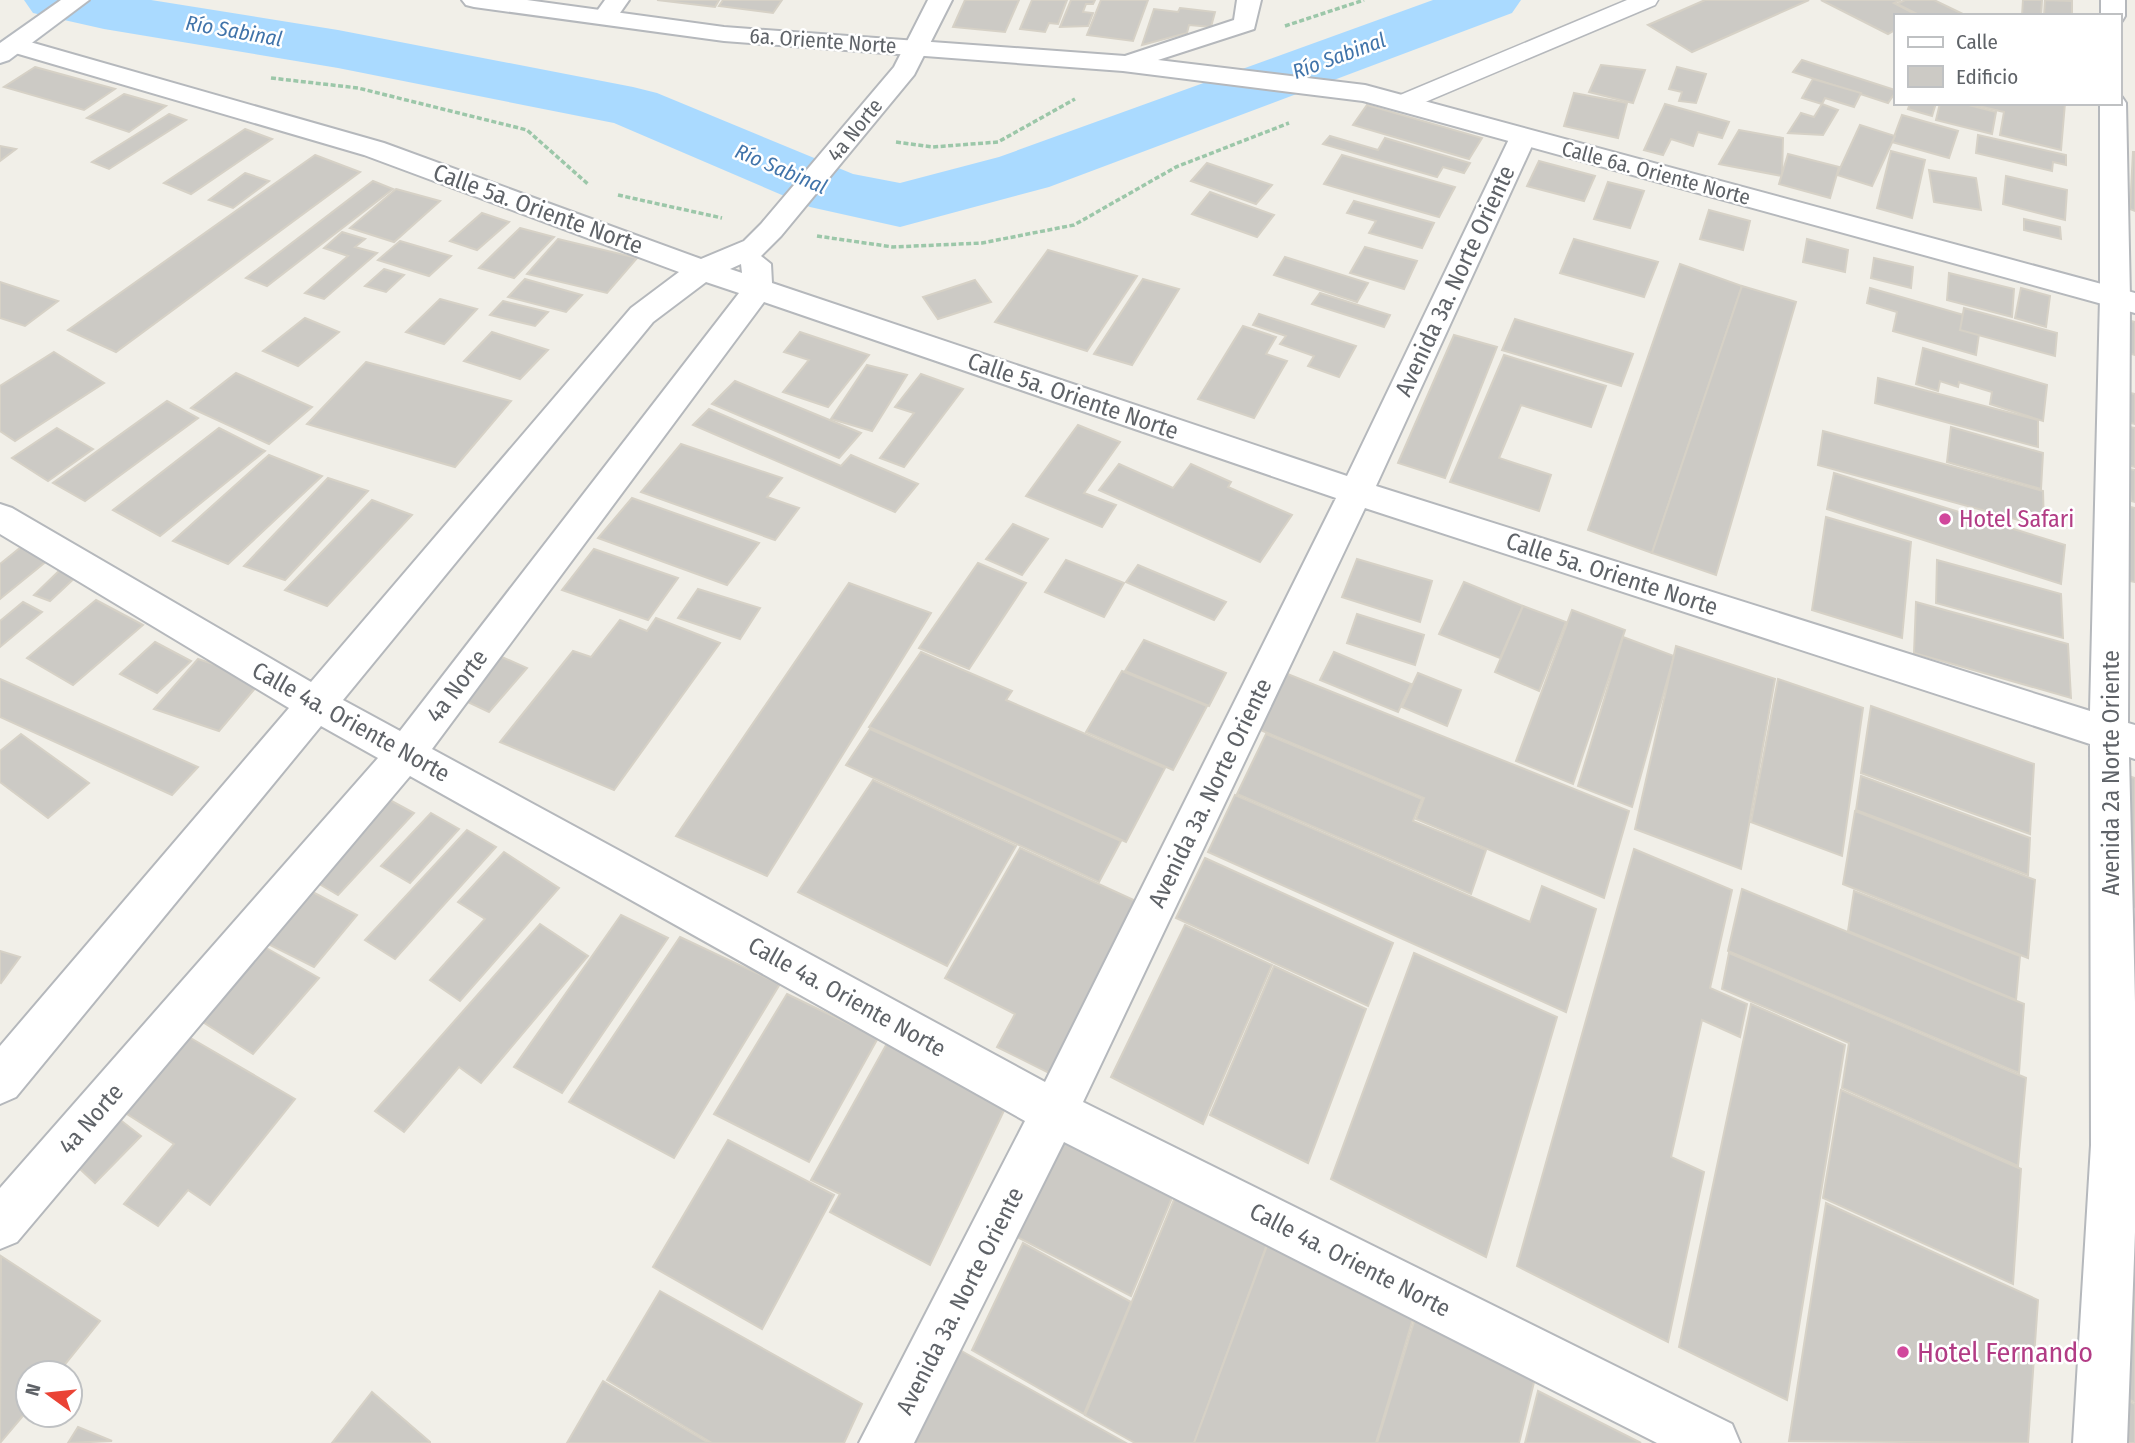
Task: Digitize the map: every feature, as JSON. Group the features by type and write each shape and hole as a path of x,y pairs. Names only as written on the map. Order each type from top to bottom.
{"street":[{"path":"16,44 77,0"},
{"name":"6a. Oriente Norte","path":"474,0 610,9 724,34 1173,69"},
{"name":"4a Norte","path":"0,1081 314,703 642,315 702,270 768,233 905,69 940,0"},
{"path":"1123,63 1245,24 1249,0"},
{"path":"1402,103 1647,0"},
{"name":"Calle 5a. Oriente Norte","path":"16,44 374,149 702,270 1355,492 2122,737"},
{"name":"Calle 6a. Oriente Norte","path":"1173,69 1343,90 1402,103 2125,301"},
{"name":"Avenida 2a Norte Oriente","path":"2100,1443 2115,1145 2122,737 2125,301 2113,105"},
{"name":"Avenida 3a. Norte Oriente","path":"887,1443 1056,1113 1523,136"},
{"path":"758,289 768,233"},
{"name":"4a Norte","path":"0,1225 406,753 758,289"},
{"name":"Calle 4a. Oriente Norte","path":"0,517 314,703 1056,1113 1713,1443"}],"path":[{"path":"846,142 933,147 998,142 1084,95"},
{"path":"614,194 768,233 892,247 982,243 1074,225 1176,167 1289,123"}],"building":[{"path":"657,0 719,0 715,7"},
{"path":"723,0 782,0 773,13 719,6"},
{"path":"965,0 1019,0 1005,32 953,27"},
{"path":"1032,0 1067,0 1058,24 1049,23 1045,32 1020,29"},
{"path":"1071,0 1095,0 1093,4 1086,4 1083,12 1093,13 1088,26 1060,27"},
{"path":"1101,0 1148,0 1133,41 1087,35"},
{"path":"1705,0 1809,0 1692,52 1648,25"},
{"path":"1821,0 1901,0 1894,3 1915,14 1894,14 1894,31 1888,34"},
{"path":"1905,0 1934,0 1963,14 1917,14 1897,4"},
{"path":"2023,0 2042,0 2041,14 2022,14"},
{"path":"2045,0 2072,1 2072,14 2044,14"},
{"path":"1180,8 1215,12 1211,27 1189,25 1187,33 1142,45 1154,9 1178,12"},
{"path":"1802,60 1894,90 1894,94 1888,103 1793,72"},
{"path":"1601,65 1645,70 1633,103 1589,92"},
{"path":"35,67 115,89 84,110 4,87"},
{"path":"1677,67 1706,74 1696,103 1679,101 1682,92 1669,89"},
{"path":"1813,79 1861,93 1854,107 1825,98 1822,104 1802,98"},
{"path":"1574,93 1627,103 1618,138 1564,126"},
{"path":"124,94 166,106 129,132 87,118"},
{"path":"1665,104 1729,122 1722,138 1698,132 1693,146 1671,139 1663,155 1644,150"},
{"path":"1822,104 1838,110 1823,135 1788,133 1801,113 1814,117"},
{"path":"1367,105 1482,138 1469,159 1353,125"},
{"path":"1909,105 1935,105 1932,116 1908,109"},
{"path":"1940,105 1969,105 1996,112 1992,134 1936,120"},
{"path":"1974,105 2065,105 2061,150 2000,135 2004,112"},
{"path":"169,114 186,120 109,169 92,162"},
{"path":"1902,115 1958,131 1949,158 1892,142"},
{"path":"1860,125 1895,136 1872,186 1837,175"},
{"path":"245,129 272,139 191,194 164,183"},
{"path":"1739,130 1783,138 1782,176 1719,164"},
{"path":"1978,135 2066,155 2066,165 2053,162 2052,171 1976,153"},
{"path":"1330,136 1378,150 1385,138 1470,163 1464,173 1443,167 1437,177 1323,144"},
{"path":"0,146 16,149 0,161"},
{"path":"1891,151 1925,160 1912,218 1877,208"},
{"path":"2135,152 2135,211 2130,209"},
{"path":"1788,154 1839,167 1830,198 1779,184"},
{"path":"315,155 360,172 116,352 68,330"},
{"path":"1342,155 1455,187 1439,217 1324,184"},
{"path":"1539,161 1595,176 1584,201 1527,186"},
{"path":"1207,163 1272,185 1256,204 1191,181"},
{"path":"1929,170 1976,178 1981,210 1934,202"},
{"path":"245,173 269,181 233,208 209,200"},
{"path":"2006,176 2067,190 2065,220 2003,204"},
{"path":"373,181 393,189 267,286 246,278"},
{"path":"1608,182 1644,191 1630,228 1594,219"},
{"path":"396,189 440,201 394,242 350,228"},
{"path":"1210,192 1274,215 1257,237 1192,214"},
{"path":"1354,201 1434,223 1422,248 1369,233 1376,221 1347,213"},
{"path":"1709,210 1750,221 1743,250 1700,239"},
{"path":"482,213 509,222 477,250 450,241"},
{"path":"2024,219 2060,227 2061,239 2024,230"},
{"path":"520,228 554,237 514,278 479,268"},
{"path":"342,232 365,239 355,247 377,253 324,299 305,293 348,256 324,248"},
{"path":"558,239 637,258 607,293 527,274"},
{"path":"1574,239 1658,262 1644,297 1560,273"},
{"path":"1807,239 1848,250 1845,272 1803,262"},
{"path":"400,241 451,256 429,276 378,260"},
{"path":"1365,247 1417,261 1404,289 1350,273"},
{"path":"1048,250 1137,276 1087,351 995,322"},
{"path":"1285,257 1368,283 1357,302 1274,275"},
{"path":"1874,258 1913,267 1911,288 1871,278"},
{"path":"1680,264 1742,286 1652,553 1588,530"},
{"path":"384,269 404,275 386,292 365,286"},
{"path":"1949,273 2014,289 2012,317 1947,300"},
{"path":"525,279 582,295 566,312 508,297"},
{"path":"1143,279 1179,289 1132,365 1094,354"},
{"path":"975,280 991,302 938,319 923,297"},
{"path":"0,282 58,301 25,326 0,318"},
{"path":"1742,286 1796,302 1716,575 1652,553"},
{"path":"1870,288 1981,320 1976,355 1893,331 1897,312 1867,303"},
{"path":"2021,288 2050,296 2046,327 2015,318"},
{"path":"1320,293 1390,315 1384,327 1312,304"},
{"path":"440,299 477,309 444,344 406,332"},
{"path":"503,301 548,312 535,326 490,315"},
{"path":"1964,308 2057,333 2055,356 1960,330"},
{"path":"1259,314 1356,346 1339,377 1308,366 1314,356 1280,344 1286,336 1253,325"},
{"path":"305,318 339,332 298,366 263,351"},
{"path":"1515,319 1633,354 1621,386 1502,350"},
{"path":"2127,320 2135,322 2135,355 2128,353"},
{"path":"1243,326 1276,337 1266,354 1287,361 1254,418 1198,399"},
{"path":"492,332 548,350 520,379 464,361"},
{"path":"800,332 869,355 828,407 783,392 809,360 784,352"},
{"path":"1454,335 1497,347 1445,478 1398,463"},
{"path":"1923,348 2047,385 2043,421 1990,404 1992,392 1959,382 1958,387 1940,381 1938,391 1916,384"},
{"path":"54,352 104,383 15,441 0,431 0,386"},
{"path":"1504,355 1606,386 1591,427 1521,405 1499,458 1551,475 1539,511 1450,482"},
{"path":"366,362 511,401 455,467 307,424"},
{"path":"867,365 907,375 872,431 831,419"},
{"path":"236,373 312,407 269,444 191,408"},
{"path":"921,374 963,389 904,467 880,458 914,413 895,407"},
{"path":"1878,378 2038,420 2038,447 1875,403"},
{"path":"735,381 861,433 839,458 712,404"},
{"path":"2126,392 2135,394 2135,424 2130,423"},
{"path":"167,401 198,418 85,501 53,483"},
{"path":"709,409 841,466 851,455 918,484 895,512 693,425"},
{"path":"1078,425 1120,442 1084,493 1116,505 1102,527 1026,496"},
{"path":"2119,425 2135,428 2135,467 2126,465"},
{"path":"1951,427 2043,453 2041,489 1947,462"},
{"path":"57,428 93,449 48,481 12,458"},
{"path":"219,428 265,451 160,536 113,510"},
{"path":"1823,431 2043,491 2044,527 1818,465"},
{"path":"681,444 782,478 767,497 799,508 775,540 641,492"},
{"path":"269,455 322,476 228,564 173,541"},
{"path":"1119,464 1173,488 1191,464 1231,482 1228,487 1292,515 1260,562 1099,490"},
{"path":"2128,469 2135,470 2135,502 2131,501"},
{"path":"1834,473 2065,545 2061,584 1827,509"},
{"path":"328,478 368,491 285,580 244,566"},
{"path":"632,498 759,543 727,585 598,538"},
{"path":"372,500 412,515 327,606 285,590"},
{"path":"2122,505 2135,508 2135,582 2129,581"},
{"path":"1826,517 1911,542 1902,638 1812,610"},
{"path":"1013,524 1048,539 1022,575 986,559"},
{"path":"26,543 53,556 0,599 0,564"},
{"path":"594,549 678,578 648,620 562,590"},
{"path":"1357,559 1432,581 1420,622 1342,597"},
{"path":"1066,560 1124,583 1104,617 1045,592"},
{"path":"1937,560 2061,594 2063,638 1936,603"},
{"path":"978,563 1026,583 969,669 919,648"},
{"path":"1138,565 1226,602 1214,620 1126,582"},
{"path":"62,568 79,574 50,601 34,595"},
{"path":"1464,582 1523,606 1500,658 1439,634"},
{"path":"849,583 931,613 767,876 676,836"},
{"path":"698,589 760,608 740,639 678,618"},
{"path":"96,600 143,625 73,685 27,658"},
{"path":"23,602 42,612 0,647 0,621"},
{"path":"1916,602 2068,644 2071,698 1914,653"},
{"path":"1523,606 1566,622 1539,691 1495,672"},
{"path":"1572,610 1625,630 1573,784 1516,761"},
{"path":"1357,614 1424,635 1415,665 1347,643"},
{"path":"656,618 720,643 614,790 500,742 573,651 591,657 620,620 647,631"},
{"path":"1623,637 1674,656 1632,807 1578,786"},
{"path":"1144,640 1226,673 1209,706 1125,671"},
{"path":"155,642 191,661 157,693 120,674"},
{"path":"1676,646 1775,679 1741,869 1635,829"},
{"path":"921,652 1012,691 1006,700 1165,768 1126,842 869,727"},
{"path":"1334,652 1411,684 1398,712 1320,680"},
{"path":"495,654 527,668 489,712 457,697"},
{"path":"198,659 262,680 219,731 154,709"},
{"path":"1122,671 1207,706 1173,770 1086,732"},
{"path":"1285,673 1629,811 1604,898 1416,819 1424,798 1258,729"},
{"path":"1418,673 1461,690 1447,726 1402,707"},
{"path":"0,679 198,767 172,795 0,717"},
{"path":"1778,679 1863,708 1842,856 1751,822"},
{"path":"1871,706 2034,764 2030,834 1861,773"},
{"path":"870,729 1121,841 1099,882 846,765"},
{"path":"21,734 89,783 48,818 0,782 0,751"},
{"path":"1266,734 1422,799 1413,821 1486,850 1471,894 1237,794"},
{"path":"2122,774 2135,778 2135,907 2122,903"},
{"path":"1861,776 2030,838 2028,875 1856,810"},
{"path":"873,780 1016,846 947,966 798,892"},
{"path":"1235,795 1530,922 1542,886 1596,909 1566,1012 1208,852"},
{"path":"386,798 414,813 338,895 311,879"},
{"path":"1855,811 2035,880 2028,958 1843,884"},
{"path":"431,813 459,829 410,883 381,866"},
{"path":"467,830 496,847 395,959 365,940"},
{"path":"1020,848 1138,902 1051,1074 997,1047 1015,1014 945,978"},
{"path":"1634,849 1732,890 1710,988 1747,1004 1740,1037 1702,1020 1671,1157 1704,1172 1668,1342 1517,1266"},
{"path":"504,852 559,888 460,1001 430,980 485,919 458,902"},
{"path":"1205,858 1393,943 1368,1006 1176,918"},
{"path":"303,887 357,915 314,967 258,939"},
{"path":"1742,889 2024,1004 2019,1073 1728,951"},
{"path":"1854,891 2020,956 2016,1000 1848,931"},
{"path":"621,915 668,938 562,1093 514,1067"},
{"path":"540,924 588,956 481,1083 459,1067 404,1132 375,1111"},
{"path":"1185,925 1272,965 1203,1124 1111,1077"},
{"path":"680,937 780,984 674,1158 569,1102"},
{"path":"261,945 319,978 253,1054 195,1017"},
{"path":"0,951 20,957 1,983 0,982"},
{"path":"1414,953 1557,1017 1486,1257 1331,1179"},
{"path":"1729,953 2026,1078 2018,1166 1842,1088 1849,1043 1722,989"},
{"path":"1274,966 1366,1009 1308,1163 1210,1115"},
{"path":"787,994 878,1038 809,1162 714,1114"},
{"path":"1751,1004 1845,1045 1787,1400 1679,1347"},
{"path":"182,1033 295,1099 210,1205 188,1190 158,1226 124,1204 174,1144 116,1107"},
{"path":"890,1038 1011,1096 930,1265 830,1212 840,1194 811,1180"},
{"path":"1841,1090 2021,1169 2013,1284 1823,1198"},
{"path":"110,1112 141,1136 95,1183 66,1156"},
{"path":"1070,1126 1179,1181 1131,1296 1017,1237"},
{"path":"728,1140 834,1195 762,1329 653,1267"},
{"path":"1178,1190 1270,1236 1194,1443 1135,1443 1085,1415"},
{"path":"1826,1203 2038,1300 2028,1443 1789,1441"},
{"path":"1272,1232 1417,1305 1376,1443 1194,1443"},
{"path":"1023,1243 1131,1302 1084,1414 972,1350"},
{"path":"2117,1255 2135,1263 2135,1402 2117,1395"},
{"path":"1,1256 100,1321 69,1359 14,1359 14,1426 0,1443"},
{"path":"660,1291 862,1404 844,1443 712,1443 607,1380"},
{"path":"1420,1302 1539,1362 1519,1443 1377,1443"},
{"path":"958,1349 1126,1443 912,1443"},
{"path":"603,1381 709,1443 567,1443"},
{"path":"1538,1391 1641,1443 1525,1443"},
{"path":"372,1392 430,1442 430,1443 332,1443"},
{"path":"2118,1396 2135,1404 2135,1443 2117,1443"},
{"path":"77,1429 112,1441 68,1443"}],"waterway":[{"name":"Río Sabinal","path":"55,0 104,11 338,49 633,107 835,192 900,205 1024,172 1490,0"}],"place":[{"name":"Hotel Safari","path":"1945,519"},
{"name":"Hotel Fernando","path":"1903,1352"}]}
